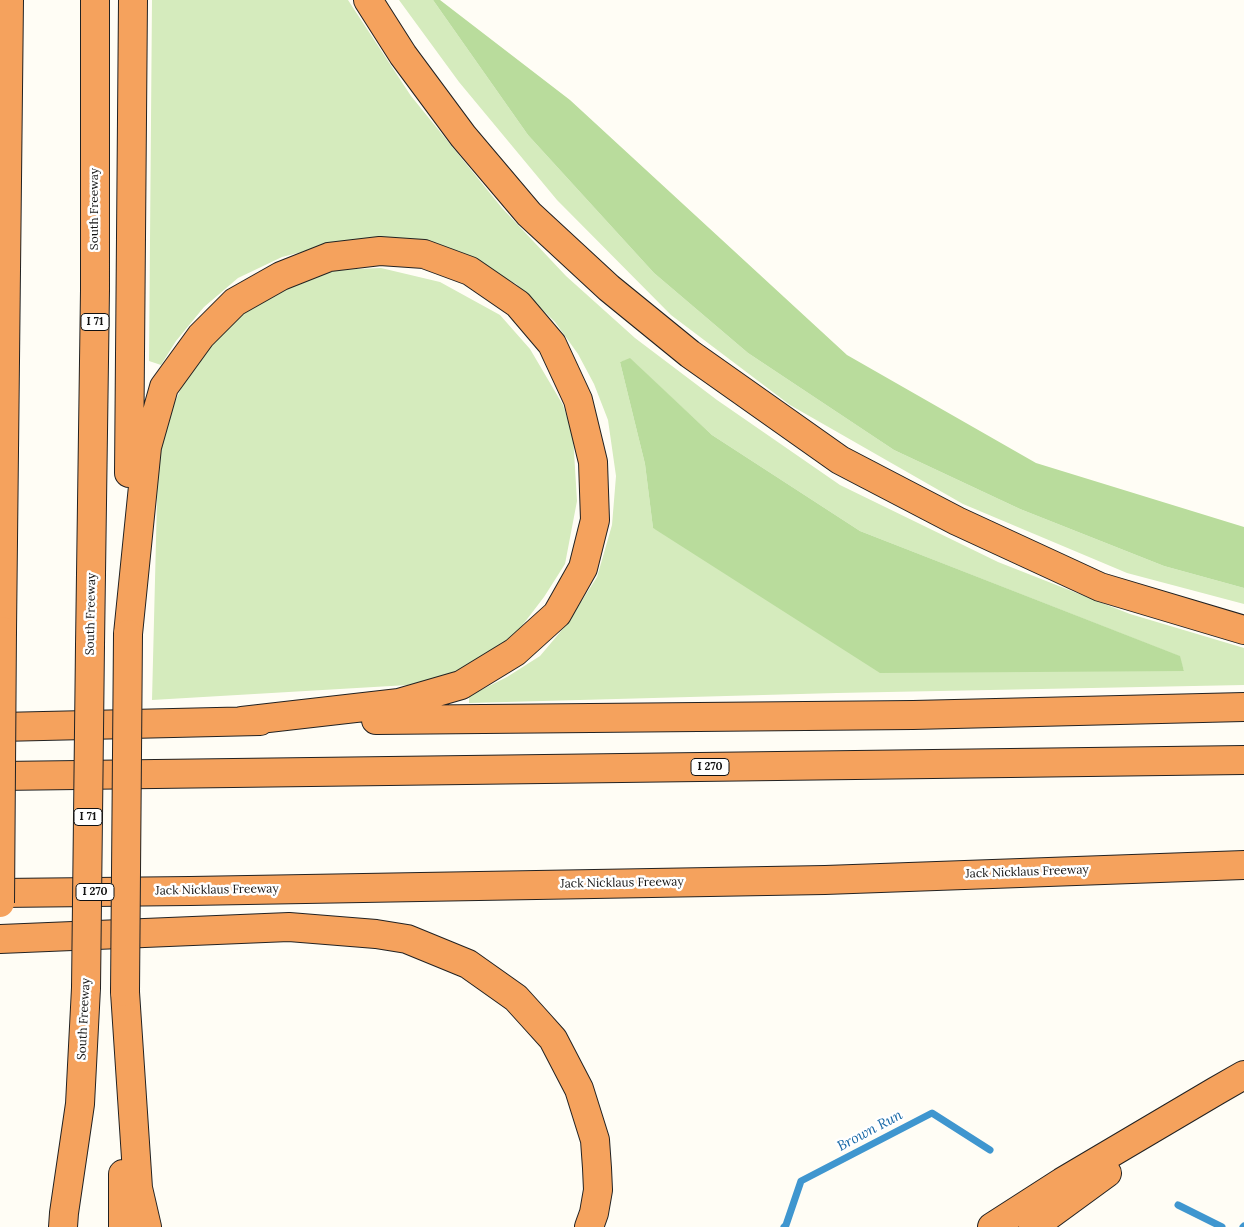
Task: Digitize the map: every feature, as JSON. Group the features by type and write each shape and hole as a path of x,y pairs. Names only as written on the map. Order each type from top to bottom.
{"highway":[{"path":"0,903 9,0"},
{"name":"South Freeway","path":"63,1227 80,1104 86,988 95,290 95,0"},
{"path":"123,1227 133,0"},
{"path":"368,0 403,55 463,136 529,214 609,288 690,354 840,460 957,521 1100,587 1244,630"},
{"path":"128,634 147,447 164,387 201,336 235,302 281,276 329,257 380,251 424,254 470,271 518,304 552,344 578,400 593,462 595,520 583,568 557,614 515,652 461,684 399,703 242,721"},
{"path":"0,727 242,721 913,715 1244,707"},
{"name":"I 270","path":"0,776 1244,760"},
{"name":"Jack Nicklaus Freeway","path":"0,893 825,880 1244,865"},
{"path":"0,939 289,927 376,934 407,939 468,964 516,998 553,1039 579,1089 595,1140 598,1190 594,1213 589,1227"},
{"path":"125,992 138,1188 147,1227"},
{"path":"992,1227 1062,1182 1244,1076"},
{"path":"1033,1227 1216,1091"},
{"path":"80,1104 81,1227"}],"green space":[{"path":"152,0 348,0 411,96 502,208 566,276 635,338 717,400 840,485 998,562 1130,614 1244,648 1244,685 469,703 469,696 507,677 540,656 567,624 597,577 612,525 616,476 608,420 594,384 578,354 555,322 516,284 457,252 398,239 349,240 282,257 238,278 204,307 176,341 161,365 149,361","holes":["630,359 712,435 860,531 1179,656 1184,671 653,528 645,464 620,362"]},
{"path":"399,0 433,0 528,135 654,273 748,353 894,450 1020,509 1164,566 1244,588 1244,604 1127,573 963,504 790,405 671,315 557,200 459,82"},
{"path":"433,0 440,0 570,100 847,355 1036,463 1244,527 1244,588 1164,566 1020,509 894,450 748,353 654,273 528,135"},
{"path":"381,268 440,282 500,315 530,349 563,405 573,435 577,501 565,564 544,597 515,635 485,659 451,675 408,685 152,700 158,460 173,406 192,365 252,304 290,283 331,270"},
{"path":"630,358 712,435 860,531 1180,656 1184,671 880,673 653,528 645,464 620,362"}],"waterway":[{"name":"Brown Run","path":"784,1227 801,1181 932,1113 990,1150"},
{"name":"Brown Run","path":"1178,1205 1222,1227"}]}
